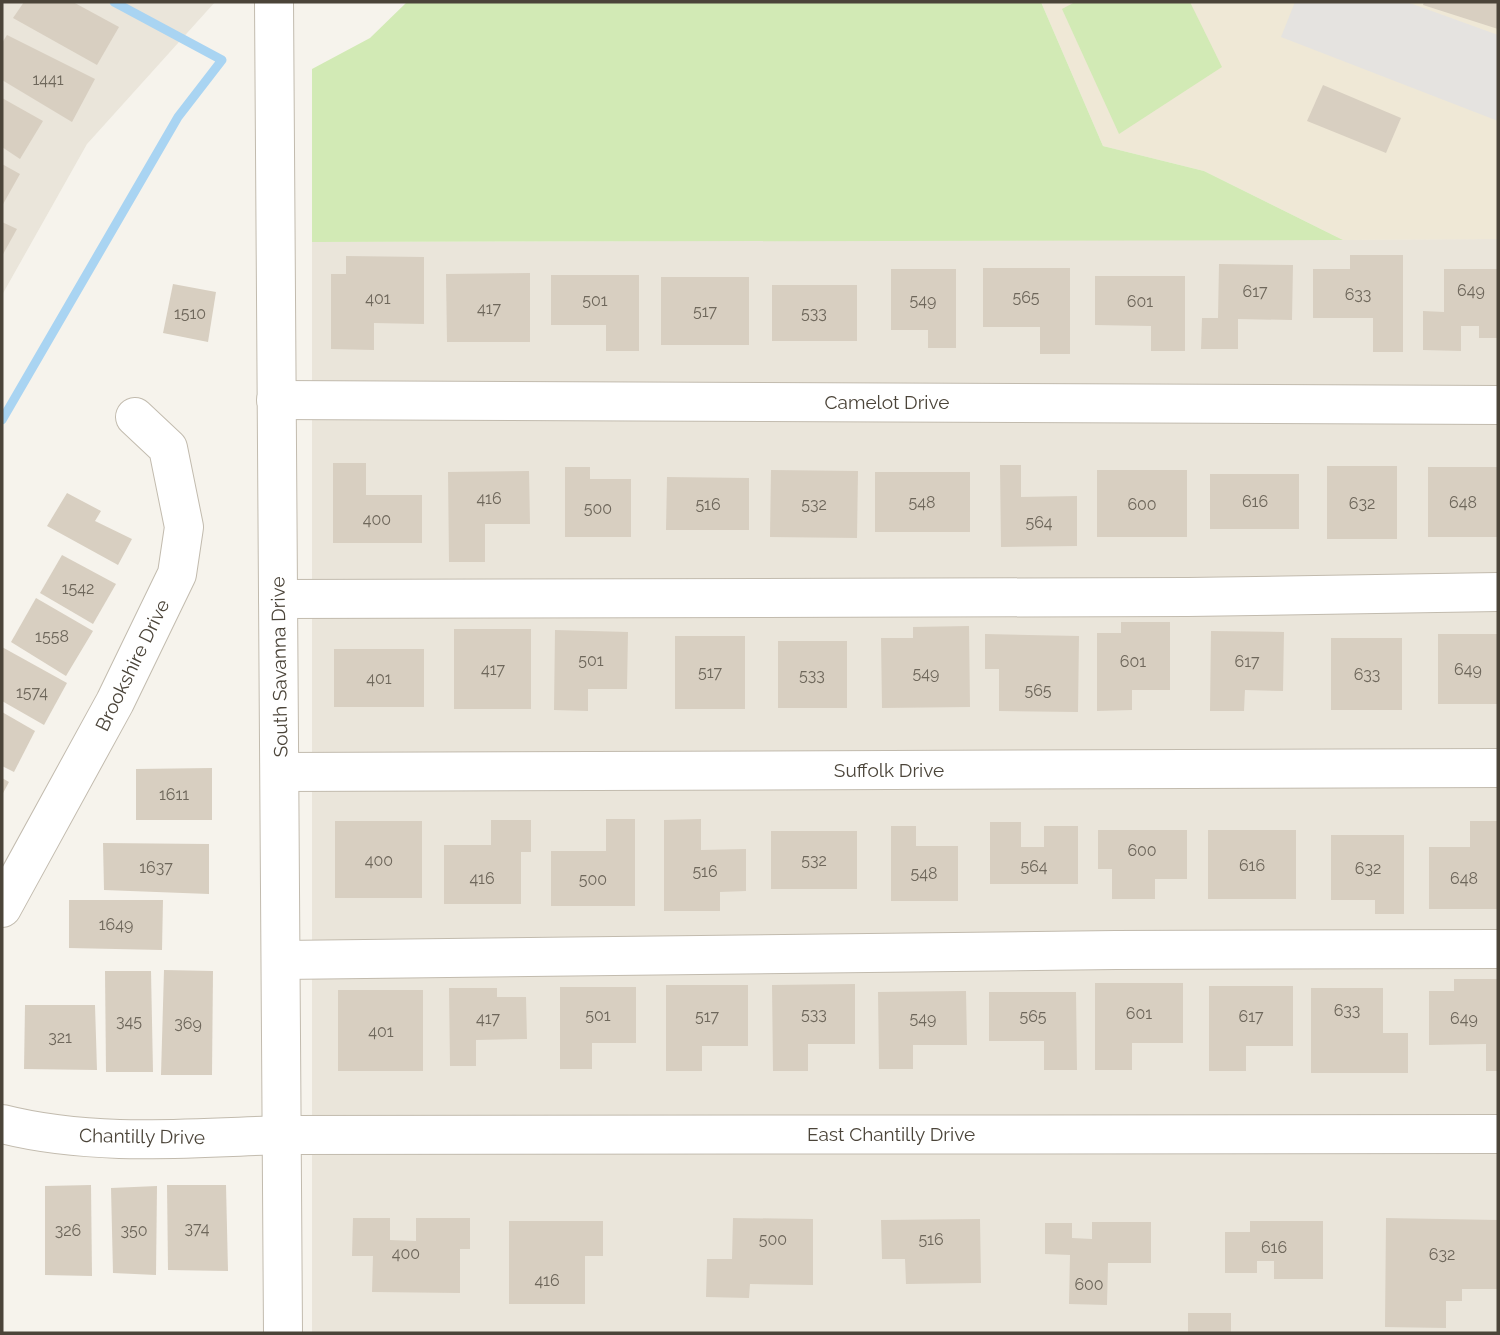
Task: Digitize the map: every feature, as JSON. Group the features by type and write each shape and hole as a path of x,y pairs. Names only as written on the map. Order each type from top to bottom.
{"street":[{"name":"South Savanna Drive","path":"274,2 283,1333"},
{"name":"Camelot Drive","path":"276,400 1498,405"},
{"name":"Brookshire Drive","path":"2,908 115,702 177,574 184,527 168,448 135,416"},
{"path":"278,599 1188,597 1498,592"},
{"name":"Suffolk Drive","path":"280,772 1498,768"},
{"path":"282,960 1116,950 1498,949"},
{"name":"Chantilly Drive","path":"2,1124 40,1134 157,1139 283,1135"},
{"name":"East Chantilly Drive","path":"283,1135 1498,1134"}],"shaded area":[{"path":"2,2 215,2 87,144 2,295"},
{"path":"1041,2 1498,2 1498,239 1343,240 1204,171 1103,146"},
{"path":"1295,2 1407,2 1498,35 1498,121 1281,37"},
{"path":"1498,239 1498,1333 312,1333 312,242"}],"green space":[{"path":"407,2 1041,2 1103,146 1204,171 1343,240 312,242 312,69 370,38"},
{"path":"1075,2 1190,2 1222,67 1119,134 1062,9"}],"building":[{"path":"24,2 73,2 119,27 97,65 13,18"},
{"path":"1424,2 1498,2 1498,29 1423,5"},
{"path":"7,35 95,79 72,122 2,80 2,43"},
{"path":"1323,85 1401,118 1386,153 1307,121"},
{"path":"2,98 43,121 20,159 2,147"},
{"path":"2,164 20,174 2,206"},
{"path":"2,222 17,229 2,256"},
{"path":"1350,255 1403,255 1403,352 1373,352 1373,318 1313,318 1313,269 1350,269"},
{"path":"346,256 424,257 424,324 374,323 374,350 331,349 331,274 346,274"},
{"path":"1219,264 1293,265 1292,320 1238,319 1238,349 1201,349 1202,318 1218,318"},
{"path":"983,268 1070,268 1070,354 1040,354 1040,327 983,327"},
{"path":"891,269 956,269 956,348 928,348 928,330 891,330"},
{"path":"1444,269 1498,269 1498,338 1479,338 1479,326 1461,326 1461,351 1423,350 1423,311 1444,312"},
{"path":"530,273 530,342 447,342 446,274"},
{"path":"551,275 639,275 639,351 606,351 606,325 551,325"},
{"path":"1095,276 1185,276 1185,351 1151,351 1151,326 1095,325"},
{"path":"661,277 749,277 749,345 661,345"},
{"path":"173,284 216,292 208,342 163,333"},
{"path":"772,285 857,285 857,341 772,341"},
{"path":"333,463 366,463 366,495 422,495 422,543 333,543"},
{"path":"1000,465 1021,465 1021,497 1077,496 1077,546 1001,547"},
{"path":"1327,466 1397,466 1397,539 1327,539"},
{"path":"565,467 590,467 590,479 631,479 631,537 565,537"},
{"path":"1428,467 1498,467 1498,537 1428,537"},
{"path":"771,470 858,471 857,538 770,537"},
{"path":"1097,470 1187,470 1187,537 1097,537"},
{"path":"529,471 530,524 485,524 485,562 449,562 448,472"},
{"path":"875,472 970,472 970,532 875,532"},
{"path":"1210,474 1299,474 1299,529 1210,529"},
{"path":"667,477 749,478 749,530 666,530"},
{"path":"67,493 101,511 95,521 132,539 118,565 47,526"},
{"path":"62,555 116,584 93,624 40,593"},
{"path":"36,598 93,631 66,676 11,642"},
{"path":"1121,622 1170,622 1170,690 1132,690 1132,710 1097,711 1097,633 1121,633"},
{"path":"969,626 970,707 882,708 881,638 913,638 913,627"},
{"path":"454,629 531,629 531,709 454,709"},
{"path":"555,630 628,632 627,689 588,689 588,711 554,710"},
{"path":"1211,631 1284,632 1283,691 1245,690 1244,711 1210,711"},
{"path":"985,634 1079,636 1078,712 999,711 999,669 985,669"},
{"path":"1438,634 1498,634 1498,704 1438,704"},
{"path":"675,636 745,636 745,709 675,709"},
{"path":"1331,638 1402,638 1402,710 1331,710"},
{"path":"778,641 847,641 847,708 778,708"},
{"path":"2,647 67,683 44,725 2,701"},
{"path":"334,649 424,649 424,707 334,707"},
{"path":"2,712 35,731 14,772 2,766"},
{"path":"212,768 212,820 136,820 136,769"},
{"path":"2,778 9,782 2,795"},
{"path":"606,819 635,819 635,906 551,906 551,851 606,851"},
{"path":"701,819 701,850 746,849 746,891 720,892 720,911 664,911 664,820"},
{"path":"491,820 531,820 531,852 521,852 521,904 444,904 444,845 491,845"},
{"path":"335,821 422,821 422,898 335,898"},
{"path":"1470,821 1498,821 1498,909 1429,909 1429,847 1470,847"},
{"path":"990,822 1021,822 1021,847 1044,847 1044,826 1078,826 1078,884 990,884"},
{"path":"891,826 916,826 916,846 958,846 958,901 891,901"},
{"path":"1098,830 1187,830 1187,879 1155,879 1155,899 1112,899 1112,869 1098,869"},
{"path":"1208,830 1296,830 1296,899 1208,899"},
{"path":"771,831 857,831 857,889 771,889"},
{"path":"1331,835 1404,835 1404,914 1375,914 1375,900 1331,900"},
{"path":"103,843 209,844 209,894 104,890"},
{"path":"69,900 163,900 162,950 69,948"},
{"path":"164,970 213,971 212,1075 161,1075"},
{"path":"105,971 151,971 153,1072 106,1072"},
{"path":"1454,979 1498,979 1498,1071 1486,1071 1486,1044 1429,1045 1429,991 1454,991"},
{"path":"1095,983 1183,983 1183,1043 1132,1043 1132,1070 1095,1070"},
{"path":"855,984 855,1044 808,1044 808,1071 773,1071 772,985"},
{"path":"666,985 748,985 748,1046 702,1046 702,1071 666,1071"},
{"path":"1209,986 1293,986 1293,1046 1246,1046 1246,1071 1209,1071"},
{"path":"560,987 636,987 636,1043 592,1043 592,1069 560,1069"},
{"path":"449,988 497,988 497,997 526,997 527,1039 476,1040 476,1066 450,1066"},
{"path":"1311,988 1383,988 1383,1033 1408,1033 1408,1073 1311,1073"},
{"path":"338,990 423,990 423,1071 338,1071"},
{"path":"966,991 967,1045 913,1045 913,1069 879,1069 878,992"},
{"path":"989,992 1076,992 1077,1070 1044,1070 1044,1041 989,1041"},
{"path":"25,1005 95,1005 97,1070 24,1069"},
{"path":"91,1185 92,1276 45,1275 45,1186"},
{"path":"167,1185 226,1185 228,1271 168,1270"},
{"path":"157,1186 156,1275 113,1273 111,1188"},
{"path":"353,1218 390,1218 390,1240 416,1241 416,1218 470,1218 470,1249 460,1249 460,1293 372,1292 373,1256 352,1256"},
{"path":"733,1218 813,1219 813,1285 750,1284 749,1298 706,1297 707,1259 732,1259"},
{"path":"1386,1218 1498,1220 1498,1289 1462,1289 1462,1301 1446,1301 1446,1328 1385,1327"},
{"path":"980,1219 981,1283 906,1284 905,1259 882,1259 881,1220"},
{"path":"509,1221 603,1221 603,1256 585,1256 585,1304 509,1304"},
{"path":"1250,1221 1323,1221 1323,1279 1274,1279 1274,1261 1257,1261 1257,1273 1225,1273 1225,1232 1250,1232"},
{"path":"1092,1222 1151,1222 1151,1263 1108,1263 1107,1305 1069,1304 1070,1255 1045,1254 1045,1223 1072,1223 1072,1238 1092,1239"},
{"path":"1188,1313 1231,1313 1231,1333 1188,1333"}],"waterway":[{"path":"2,420 178,117 222,60 114,2"}]}
